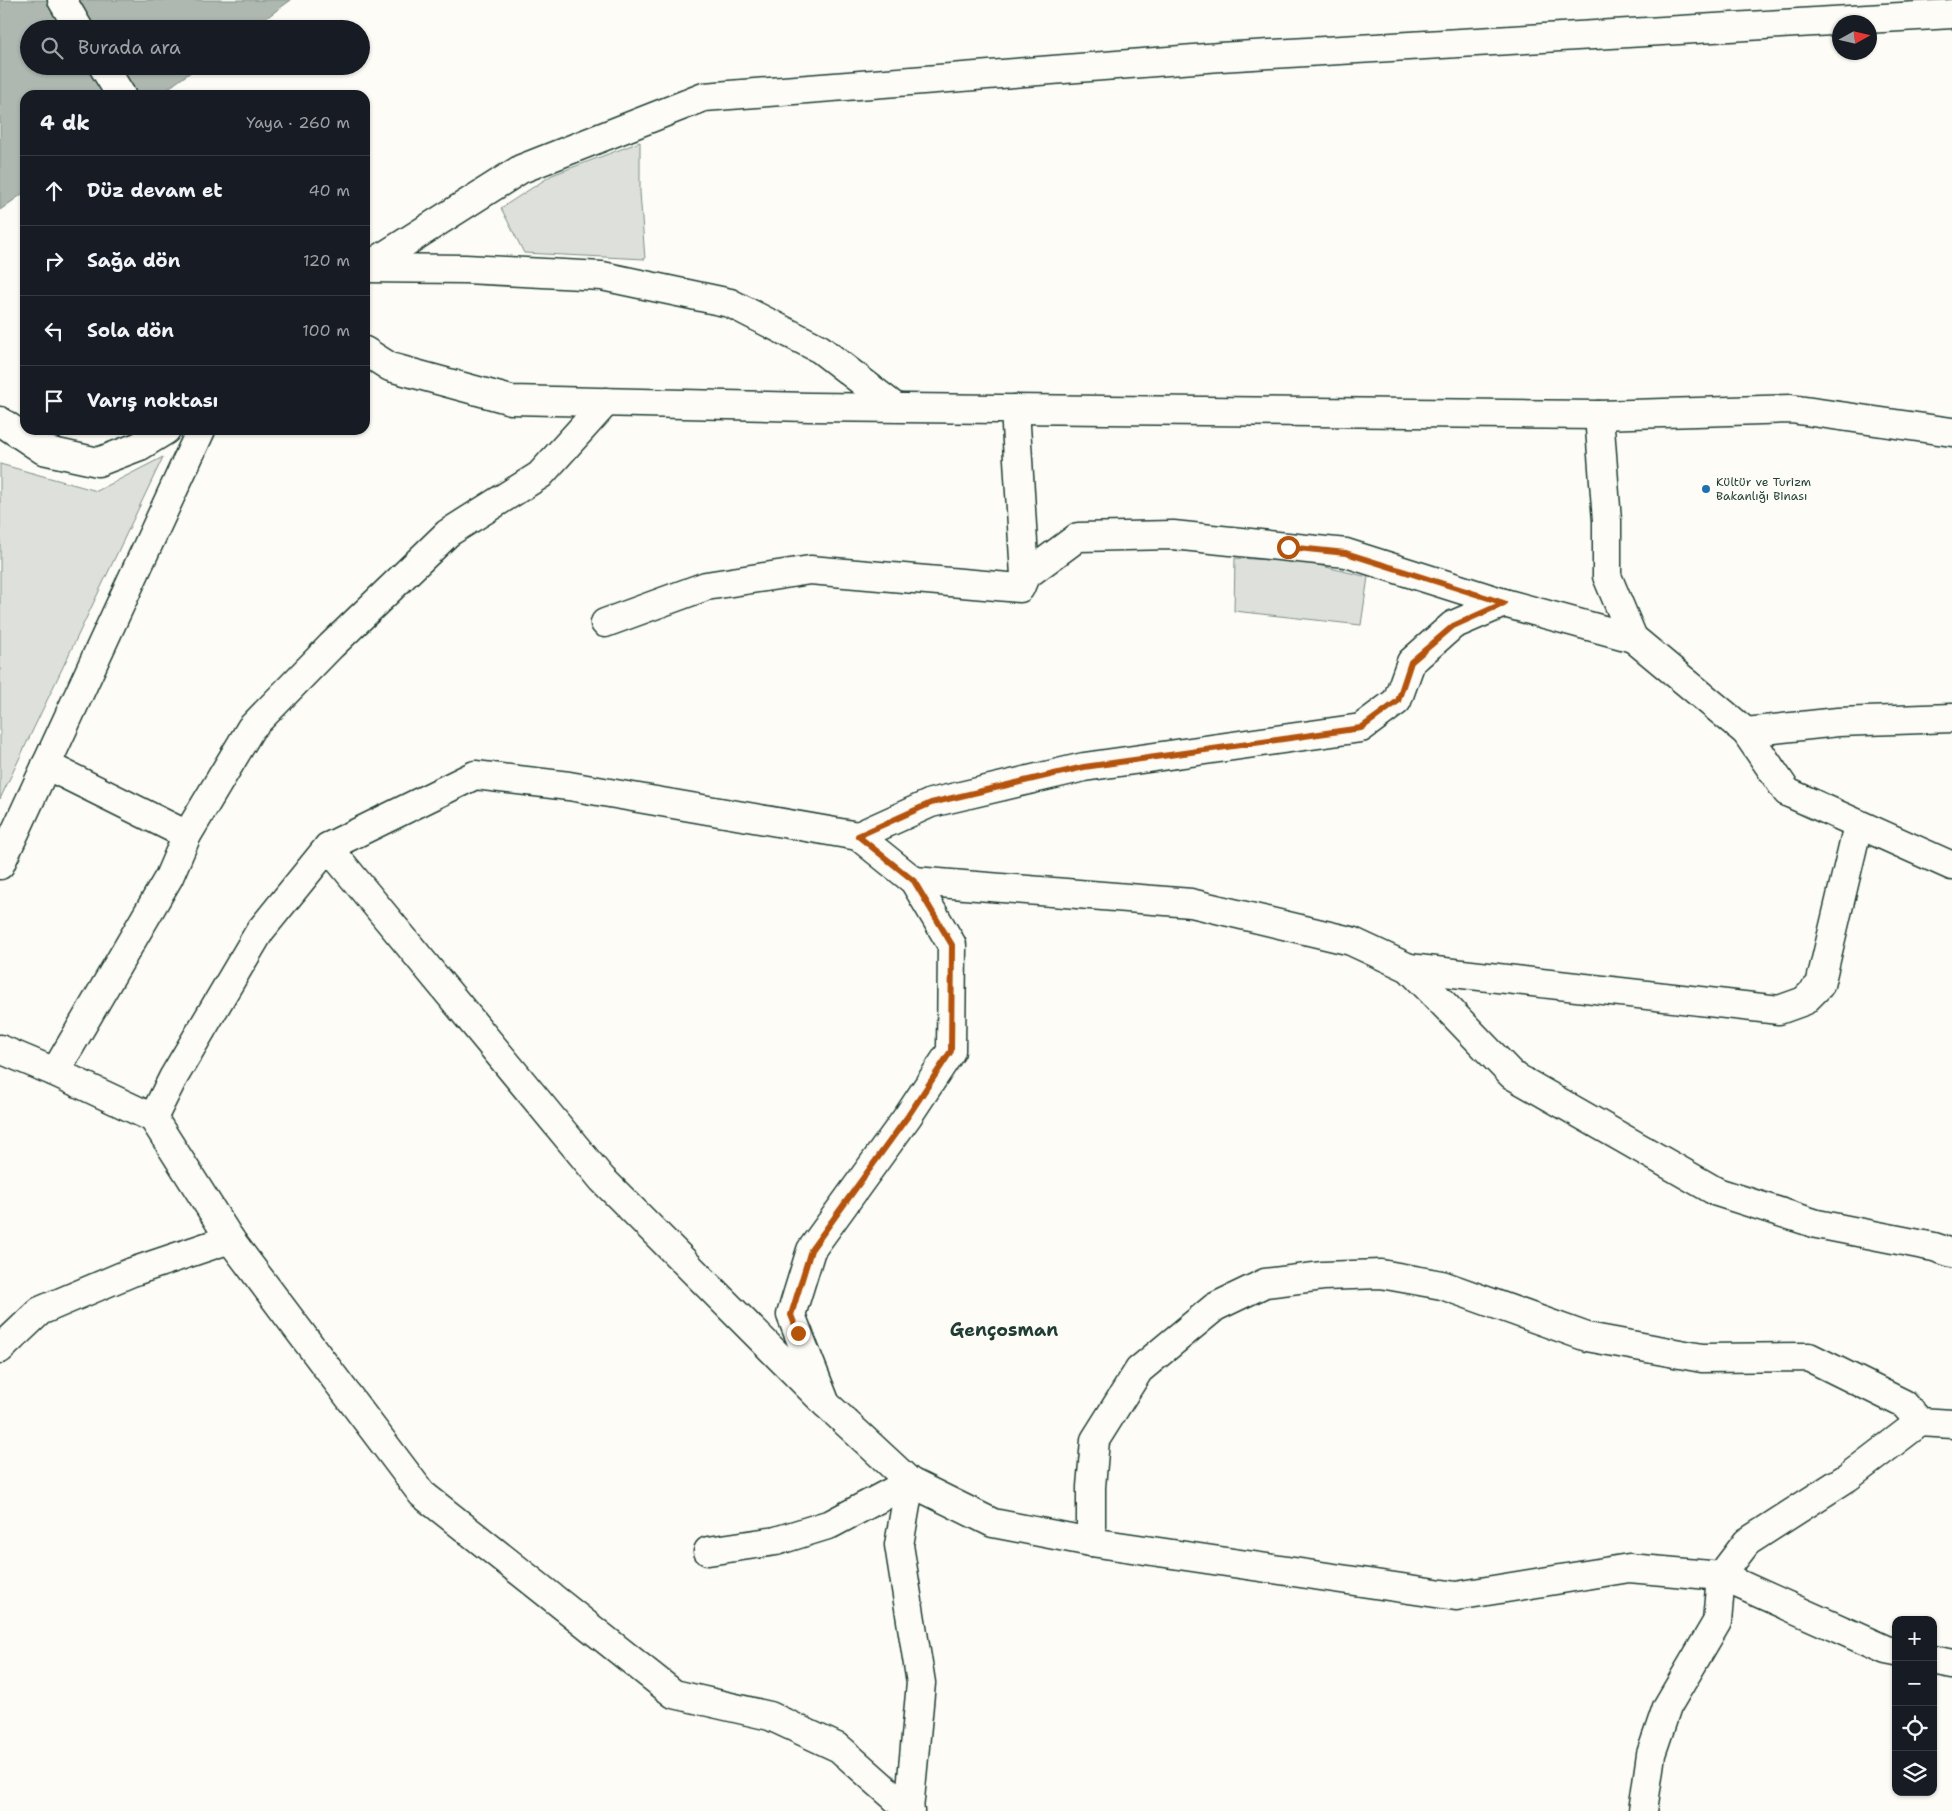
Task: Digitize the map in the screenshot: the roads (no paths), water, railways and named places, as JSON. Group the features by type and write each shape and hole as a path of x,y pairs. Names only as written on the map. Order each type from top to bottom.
{"street":[{"path":"62,0 74,20"},
{"path":"370,265 522,169 704,97 1220,57 1952,14"},
{"path":"109,75 118,90"},
{"path":"370,268 465,269 602,276 730,303 820,349 895,407"},
{"path":"370,354 390,368 511,400 1015,409 1599,415 1791,409 1951,429"},
{"path":"56,1072 169,877 187,836 251,728 324,652 448,533 540,475 606,402"},
{"path":"604,623 706,586 810,570 1020,588 1025,576 1015,409"},
{"path":"1599,415 1607,521 1607,576 1633,638"},
{"path":"0,421 20,434"},
{"path":"21,435 43,450 98,462 140,446 158,435"},
{"path":"0,864 199,435"},
{"path":"1025,576 1078,537 1173,535 1346,553 1504,603 1633,638 1746,732 1787,792 1952,866"},
{"path":"858,836 931,803 1084,767 1361,728 1398,701 1411,662 1453,626 1504,603"},
{"path":"1746,732 1838,722 1952,718"},
{"path":"46,765 187,836"},
{"path":"153,1118 173,1078 260,931 328,847 475,775 569,786 858,836 914,881 952,945 951,1051 908,1116 811,1250 791,1315 826,1404"},
{"path":"914,881 1190,903 1351,941 1409,968 1778,1010 1804,1001 1820,985 1858,825"},
{"path":"328,847 602,1179 826,1404 910,1482 993,1523 1091,1542 1456,1596 1629,1568 1721,1576 1892,1651"},
{"path":"1409,968 1512,1075 1717,1192 1817,1224 1934,1247 1952,1253"},
{"path":"0,1048 153,1118 230,1239 422,1494 674,1694 770,1716 839,1748 909,1810"},
{"path":"0,1349 40,1311 132,1272 230,1239"},
{"path":"1091,1542 1091,1487 1095,1440 1139,1370 1215,1306 1265,1283 1323,1276 1381,1274 1442,1285 1586,1337 1702,1358 1809,1357 1904,1404 1920,1422"},
{"path":"1643,1811 1651,1754 1667,1707 1717,1622 1721,1576 1747,1542 1848,1477 1920,1422 1952,1424"},
{"path":"909,1810 921,1683 899,1545 910,1482"},
{"path":"708,1551 776,1541 831,1524 910,1482"},
{"path":"1937,1661 1952,1664"}],"place":[{"name":"Kültür ve Turizm Bakanlığı Binası","path":"1706,489"}],"district":[{"name":"Gençosman","path":"1004,1330"}]}
